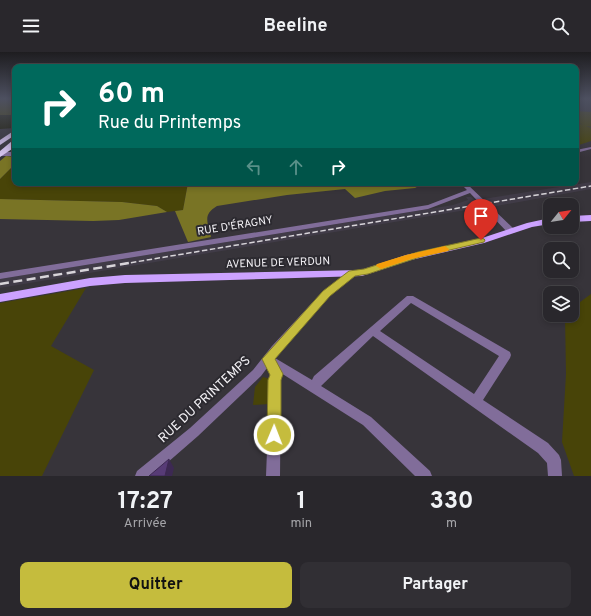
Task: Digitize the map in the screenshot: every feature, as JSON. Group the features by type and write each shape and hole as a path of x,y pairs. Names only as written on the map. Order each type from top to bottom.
{"highway":[{"path":"0,143 12,134"},
{"path":"0,155 12,145"}],"main road":[{"path":"579,219 591,218"},
{"name":"AVENUE DE VERDUN","path":"0,298 90,282 125,279 352,274 365,272 409,257 481,240 543,223"}],"street":[{"path":"579,152 590,150"},
{"path":"579,155 590,150"},
{"path":"0,155 12,154"},
{"path":"466,186 511,231"},
{"name":"RUE D'ÉRAGNY","path":"0,276 438,204 463,192 471,191"},
{"name":"RUE DU PRINTEMPS","path":"142,476 194,432 257,373 320,299 352,274"},
{"path":"314,386 318,380 410,298 506,356 475,402"},
{"path":"372,331 543,448 554,460 555,476"},
{"path":"268,359 314,386 366,421 425,476"},
{"path":"268,359 276,374 273,476"}],"shaded area":[{"path":"0,119 12,119 12,128 0,129"},
{"path":"579,119 591,119 591,127 586,126 591,128 591,141 579,145 579,123 583,125 579,123"},
{"path":"6,156 12,157 12,167 0,179 0,161"},
{"path":"12,167 12,186 187,186 183,210 167,212 157,206 122,202 0,199 0,179"},
{"path":"591,182 591,189 491,207 483,199 566,186 579,186 579,184"},
{"path":"187,186 419,186 415,188 385,191 355,198 345,189 287,195 217,206 212,209 207,219 211,237 188,242 175,211 183,210"},
{"path":"466,197 471,197 484,207 0,288 0,279 453,205 468,200"},
{"path":"0,199 122,202 157,206 167,212 119,220 93,221 0,219"},
{"path":"86,288 51,346 94,370 42,476 0,476 0,303"},
{"path":"591,294 591,476 574,476 562,442 566,374 565,322 579,322 579,303"},
{"path":"263,377 270,379 269,404 253,405 255,387"}],"building":[{"path":"169,459 165,476 149,476"}],"railway":[{"path":"129,263 591,186"},
{"path":"0,284 129,263"},
{"path":"123,264 129,263"}],"slow traffic":[{"path":"381,266 418,254 445,249"}],"route":[{"path":"274,435 276,374 268,359 326,294 352,274 365,272 418,254 481,240"}]}
